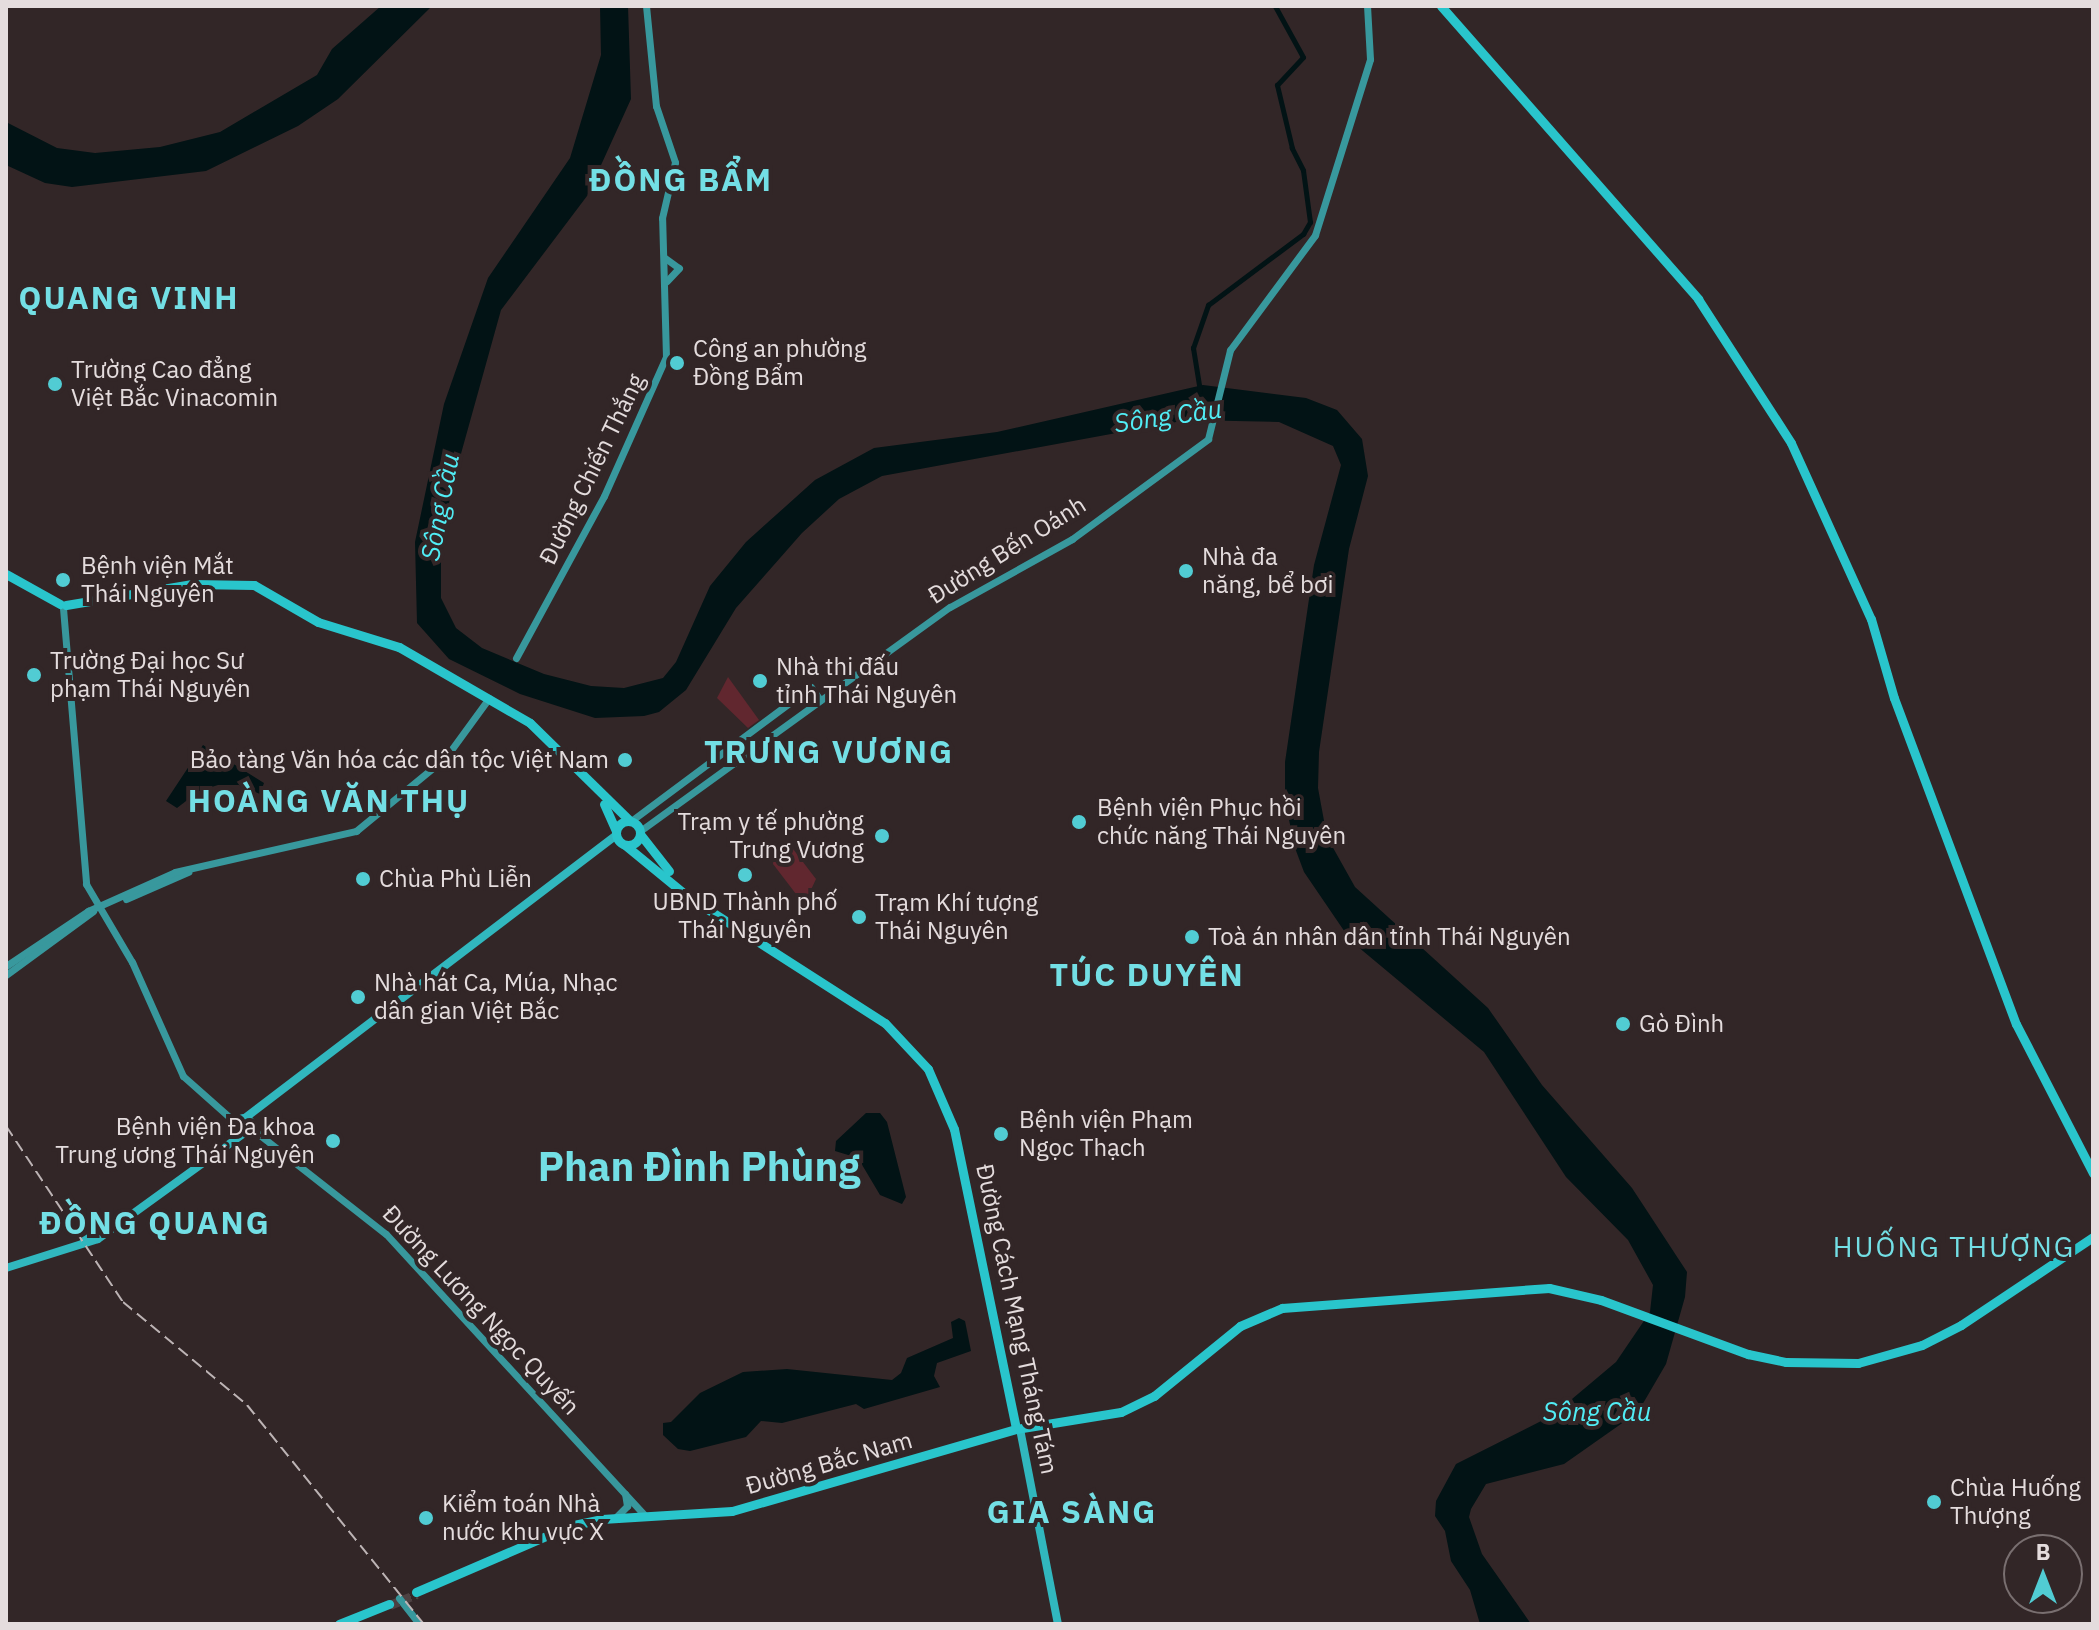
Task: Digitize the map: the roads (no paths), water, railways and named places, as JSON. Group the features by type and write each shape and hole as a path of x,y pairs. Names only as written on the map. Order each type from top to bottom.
{"highway":[{"path":"1443,6 1698,298 1768,395 1836,527 1881,634 2004,986 2051,1093 2093,1170"},
{"path":"6,574 63,605 192,584 254,585 318,622 399,647 475,695 489,699"},
{"name":"Đường Cách Mạng Tháng Tám","path":"489,699 538,728 630,820 648,850 687,889 887,1020 924,1056 955,1117 1018,1431"},
{"name":"Đường Cách Mạng Tháng Tám","path":"489,699 547,742 606,805 616,833 624,844 687,896 885,1023 919,1056 951,1118 994,1309"},
{"path":"616,833 630,820"},
{"path":"624,844 637,841 640,833"},
{"name":"Đường Bắc Nam","path":"416,1593 569,1526 612,1518 732,1511 1018,1431 1091,1420 1143,1403 1236,1329 1282,1308 1520,1286 1563,1289 1786,1365 1858,1365 1895,1355 1960,1329 2093,1238"},
{"path":"339,1624 389,1605 346,1624"}],"main road":[{"name":"Đường Chiến Thắng","path":"516,658 602,502 658,383 668,343 662,218 675,162 656,106 646,6"},
{"name":"Đường Bến Oánh","path":"640,833 950,607 1072,539 1206,441 1230,350 1315,235 1370,59 1367,6"},
{"path":"665,257 679,268 666,283"},
{"name":"Đường Lương Ngọc Quyến","path":"63,605 83,868 96,910 132,962 183,1076 217,1107 386,1234 645,1516"},
{"path":"630,820 811,687 820,700"},
{"path":"7,972 96,910 175,872 356,831 446,757 489,699"},
{"path":"552,888 616,833"},
{"path":"6,1268 104,1235 453,962 552,888 613,846 624,844"},
{"name":"Đường Cách Mạng Tháng Tám","path":"1018,1431 1056,1624"},
{"path":"612,1518 625,1511 624,1492"},
{"path":"399,1598 417,1620 407,1624"}],"water":[{"path":"381,6 432,6 338,99 298,126 206,171 72,187 45,183 6,165 6,122 57,148 95,153 160,147 220,132 317,75 332,49"},
{"name":"Sông Cầu","path":"600,6 628,6 631,99 587,196 501,310 452,486 441,548 441,598 456,628 482,648 544,674 591,686 624,688 663,678 676,662 710,586 746,542 815,480 874,448 997,432 1203,385 1306,398 1337,410 1362,439 1368,476 1349,549 1319,752 1318,788 1327,837 1355,887 1488,1008 1542,1085 1632,1188 1687,1272 1685,1297 1666,1364 1638,1412 1564,1464 1486,1484 1471,1509 1469,1517 1482,1554 1531,1624 1480,1624 1470,1590 1451,1561 1445,1531 1435,1516 1436,1501 1456,1464 1553,1415 1616,1362 1650,1312 1653,1285 1628,1240 1566,1177 1484,1052 1351,941 1304,872 1295,848 1285,801 1285,762 1314,565 1341,465 1333,446 1279,422 1187,420 882,476 839,499 802,533 736,608 686,690 659,712 644,716 595,718 520,694 449,659 417,623 415,542 444,404 488,278 570,158 601,55"},
{"path":"203,745 264,783 260,794 239,785 218,785 199,791 177,808 166,801"},
{"path":"866,1113 880,1113 887,1122 906,1197 902,1204 880,1195 858,1158 835,1151 836,1141"},
{"path":"959,1318 965,1321 971,1351 937,1363 934,1376 940,1387 864,1409 856,1404 782,1423 761,1421 746,1437 690,1451 678,1449 663,1435 663,1423 671,1422 700,1393 743,1372 787,1369 892,1380 901,1373 907,1358 953,1338 951,1322"}],"waterway":[{"path":"1200,391 1193,348 1208,305 1303,234 1310,222 1303,170 1292,148 1277,85 1303,57 1275,6"}],"tunnel":[{"path":"390,1605 417,1594"}],"railway":[{"path":"6,1126 123,1302 247,1405 424,1624"}],"place":[{"name":"Công an phường Đồng Bẩm","path":"677,363"},
{"name":"Trường Cao đẳng Việt Bắc Vinacomin","path":"55,384"},
{"name":"Nhà đa năng, bể bơi","path":"1186,571"},
{"name":"Bệnh viện Mắt Thái Nguyên","path":"63,580"},
{"name":"Trường Đại học Sư phạm Thái Nguyên","path":"34,675"},
{"name":"Nhà thi đấu tỉnh Thái Nguyên","path":"760,681"},
{"name":"Bảo tàng Văn hóa các dân tộc Việt Nam","path":"625,760"},
{"name":"Bệnh viện Phục hồi chức năng Thái Nguyên","path":"1079,822"},
{"name":"Trạm y tế phường Trưng Vương","path":"882,836"},
{"name":"UBND Thành phố Thái Nguyên","path":"745,875"},
{"name":"Chùa Phù Liễn","path":"363,879"},
{"name":"Trạm Khí tượng Thái Nguyên","path":"859,917"},
{"name":"Toà án nhân dân tỉnh Thái Nguyên","path":"1192,937"},
{"name":"Nhà hát Ca, Múa, Nhạc dân gian Việt Bắc","path":"358,997"},
{"name":"Gò Đình","path":"1623,1024"},
{"name":"Bệnh viện Phạm Ngọc Thạch","path":"1001,1134"},
{"name":"Bệnh viện Đa khoa Trung ương Thái Nguyên","path":"333,1141"},
{"name":"Chùa Huống Thượng","path":"1934,1502"},
{"name":"Kiểm toán Nhà nước khu vực X","path":"426,1518"}],"district":[{"name":"ĐỒNG BẨM","path":"681,179"},
{"name":"QUANG VINH","path":"129,297"},
{"name":"TRƯNG VƯƠNG","path":"829,751"},
{"name":"HOÀNG VĂN THỤ","path":"329,800"},
{"name":"TÚC DUYÊN","path":"1147,974"},
{"name":"Phan Đình Phùng","path":"699,1166"},
{"name":"ĐỒNG QUANG","path":"155,1222"},
{"name":"HUỐNG THƯỢNG","path":"1954,1247"},
{"name":"GIA SÀNG","path":"1072,1511"}]}
